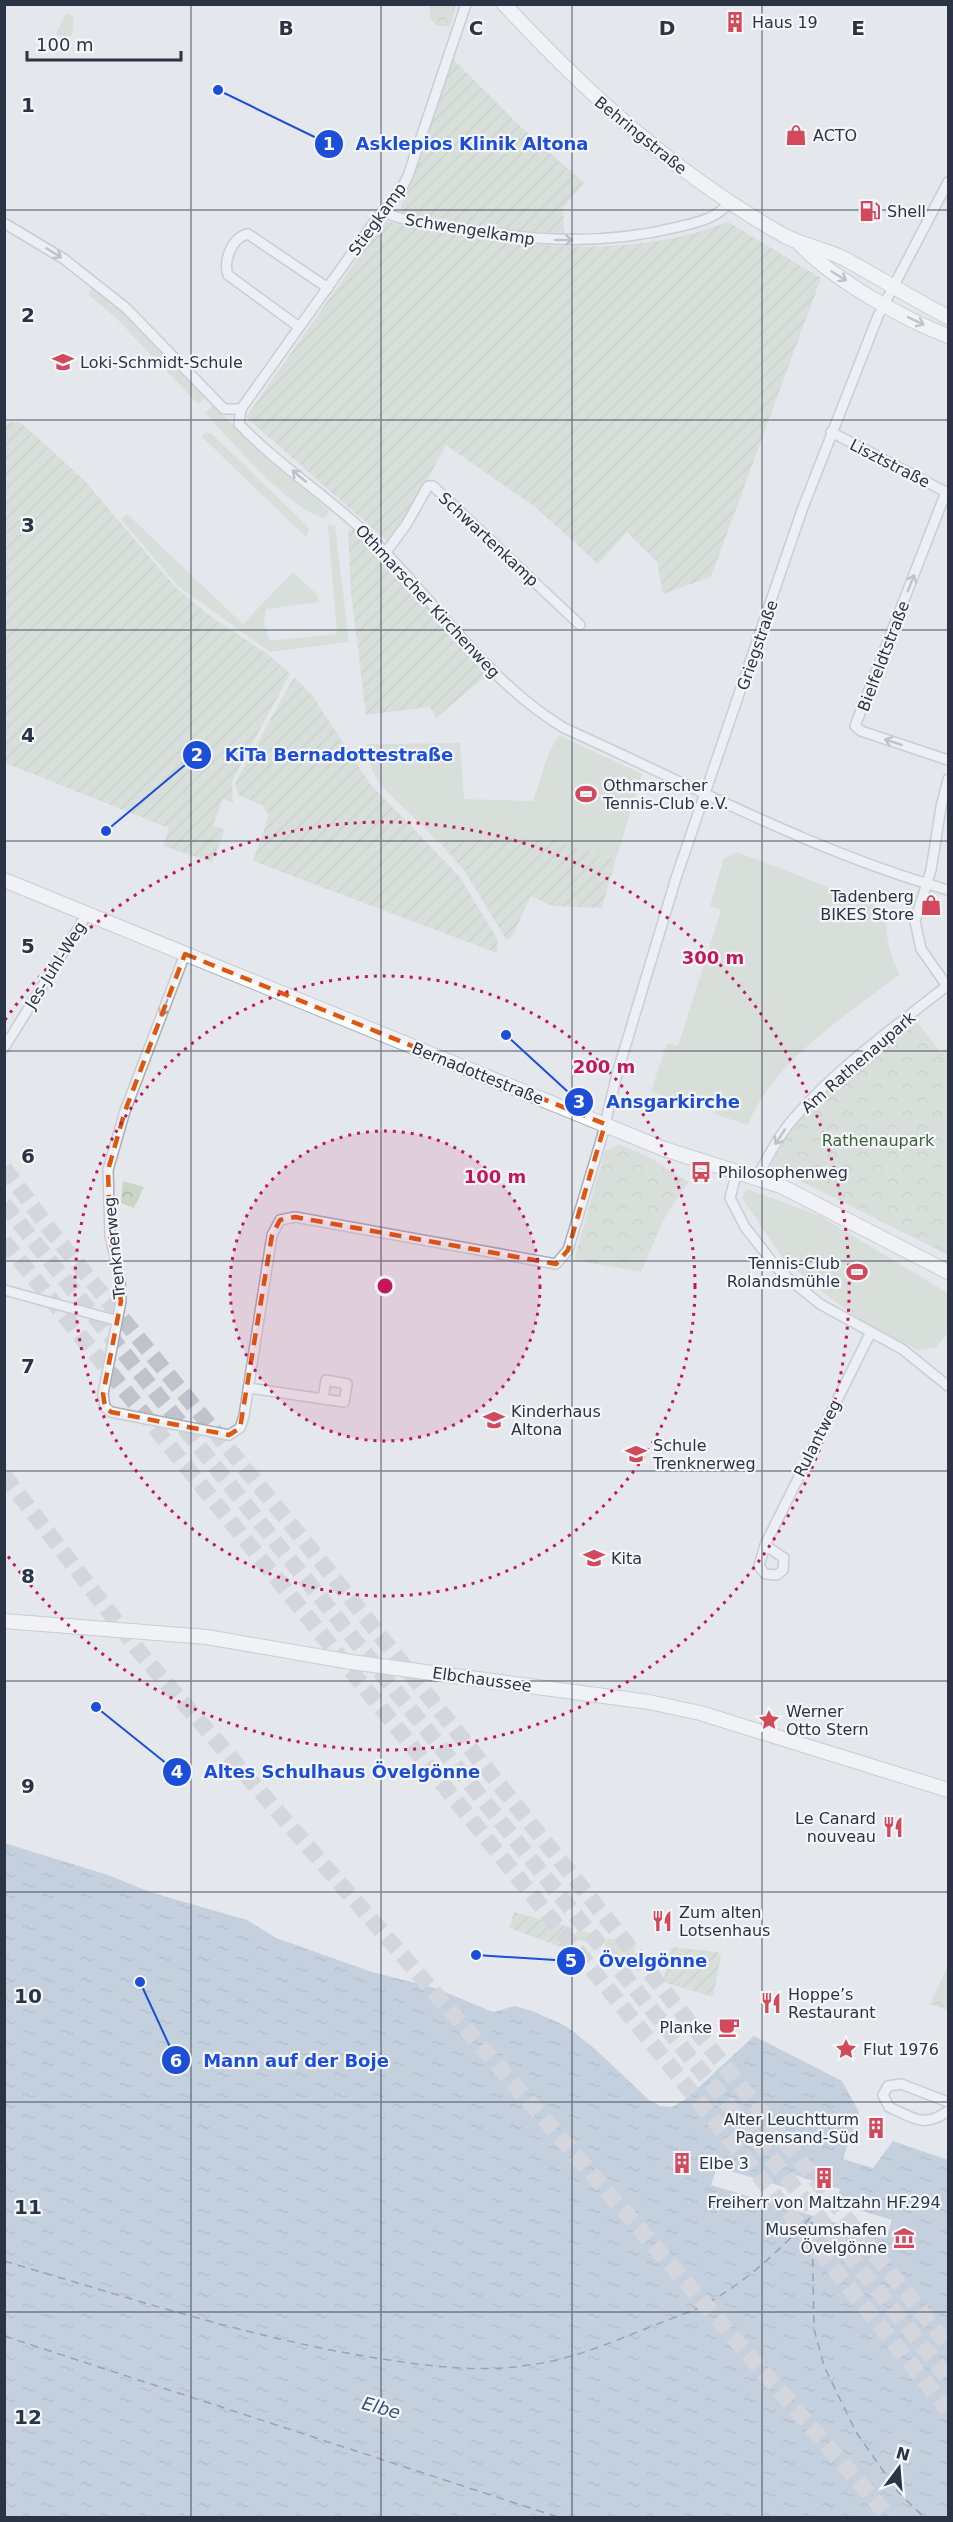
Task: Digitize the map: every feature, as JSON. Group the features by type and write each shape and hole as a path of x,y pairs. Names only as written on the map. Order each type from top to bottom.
{"main road":[{"name":"Behringstraße","path":"504,4 588,91 655,147 730,202 797,242 815,261 884,304 948,336"},
{"name":"Behringstraße","path":"797,242 824,249 948,317"},
{"name":"Bernadottestraße","path":"4,880 664,1149 757,1177 801,1194 948,1272"},
{"name":"Elbchaussee","path":"4,1621 207,1637 351,1662 649,1702 700,1713 948,1790"}],"street":[{"name":"Stiegkamp","path":"241,409 383,211 399,193 408,176 466,4"},
{"name":"Griegstraße","path":"605,1124 617,1074 676,878 802,510 831,432 884,304 948,182"},
{"name":"Schwengelkamp","path":"383,211 402,220 508,237 587,240 653,233 698,222 721,213 730,202"},
{"path":"4,223 64,259 126,308 224,409 241,409"},
{"path":"299,327 228,275 225,264 231,250 242,236 248,234 328,288"},
{"name":"Othmarscher Kirchenweg","path":"241,409 240,425 344,513 386,552 510,688 537,711 564,728 707,792 803,839 948,890"},
{"name":"Lisztstraße","path":"831,432 947,492"},
{"name":"Schwartenkamp","path":"386,552 406,525 428,486 434,486 580,625"},
{"name":"Bielfeldtstraße","path":"947,492 855,726 861,731 948,760"},
{"path":"948,779 927,884 915,921 915,930 921,949 948,985"},
{"name":"Jes-Juhl-Weg","path":"4,1048 87,914"},
{"name":"Trenknerweg","path":"186,954 125,1111 108,1170 110,1235 120,1280 121,1301 115,1320 102,1394 105,1407 111,1413 229,1435 240,1428 249,1388 272,1235 280,1220 295,1217 556,1264 568,1250 605,1124"},
{"name":"Am Rathenaupark","path":"757,1177 780,1137 809,1102 866,1050 948,985"},
{"path":"736,1171 730,1198 745,1227 777,1268 820,1304 902,1349 948,1386"},
{"path":"4,1290 115,1320"},
{"name":"Rulantweg","path":"765,1545 871,1332"},
{"path":"249,1388 323,1399"},
{"path":"948,2102 898,2083 888,2086 883,2095 889,2107 926,2122 935,2120 948,2111"}],"highlighted area":[{"path":"185,954 605,1124 568,1250 556,1264 295,1217 280,1220 272,1235 240,1428 229,1435 111,1412 105,1407 103,1394 121,1301 110,1235 108,1170 125,1111"}],"green space":[{"path":"431,5 456,5 450,27 436,25 429,17"},
{"path":"65,14 70,14 74,18 72,35 60,37 56,34"},
{"path":"451,57 520,126 584,183 563,208 564,233 493,230 447,219 403,214 401,206 422,150"},
{"path":"384,221 470,236 557,246 643,243 686,235 728,222 821,278 711,577 663,594 657,562 627,532 598,564 535,507 446,445 404,523 389,543 246,417"},
{"path":"90,289 117,305 133,320 205,398 198,404 116,318 89,295"},
{"path":"213,405 269,460 329,510 328,515 323,518 308,512 277,488 205,413"},
{"path":"20,422 83,479 176,588 210,616 269,655 290,674 232,781 233,803 223,799 213,825 225,830 212,862 163,846 169,828 5,763 4,423"},
{"path":"205,433 211,433 299,518 309,529 306,537 202,437"},
{"path":"127,514 243,624 293,572 317,594 319,602 266,609 264,624 270,641 337,634 328,525 335,526 349,642 270,652 178,586 121,519"},
{"path":"353,529 387,561 488,674 436,718 430,707 366,715 351,592 348,530"},
{"path":"294,677 312,695 370,784 459,876 498,940 497,953 253,861 269,815 262,805 238,795 235,783"},
{"name":"Othmarscher Tennis-Club e.V.","path":"559,735 642,774 616,859 551,839 438,841 384,789 372,770 367,744 460,743 464,799 533,801 549,752"},
{"path":"500,838 551,839 616,859 602,908 553,906 531,896 513,935 507,941 464,870 438,841"},
{"path":"737,852 888,910 886,925 888,943 900,974 835,1023 793,1060 775,1080 748,1125 714,1114 717,1106 689,1096 686,1104 651,1091 667,1043 678,1046 721,910 710,906 724,858"},
{"name":"Rathenaupark","path":"914,1018 941,1053 948,1048 948,1255 771,1166 783,1143 814,1102 852,1067"},
{"path":"619,1144 650,1158 688,1182 664,1219 641,1272 574,1260 605,1151"},
{"path":"123,1181 144,1187 134,1208 121,1203"},
{"name":"Tennis-Club Rolandsmühle","path":"747,1189 820,1216 948,1293 948,1333 936,1347 918,1350 863,1322 816,1287 782,1257 742,1198"},
{"path":"514,1912 573,1928 567,1949 509,1928"},
{"path":"577,1930 604,1937 601,1946 574,1939"},
{"path":"608,1938 636,1945 631,1971 601,1961"},
{"path":"671,1947 718,1952 721,1957 713,1997 663,1982"},
{"path":"948,1966 948,2010 930,2004"}],"water":[{"name":"Elbe","path":"4,1843 105,1874 153,1893 247,1920 276,1938 372,1972 435,1988 493,2012 515,2006 532,2011 566,2026 595,2049 649,2100 660,2106 672,2107 686,2099 754,2036 842,2081 859,2112 843,2159 873,2168 893,2141 948,2160 948,2517 5,2517"}],"pier":[{"path":"717,2167 791,2189 795,2175 840,2189 837,2203 892,2220 886,2238 711,2185"}],"ferry route":[{"path":"4,2261 189,2316 329,2350 452,2368 510,2367 544,2363 574,2355 696,2309 728,2291 758,2268 812,2216"},
{"path":"812,2217 814,2329 824,2366 856,2432 898,2492 925,2518"},
{"path":"4,2336 561,2518"}],"tunnel":[{"path":"4,1168 54,1235 305,1542 948,2345"},
{"path":"4,1204 948,2378"},
{"path":"4,1241 948,2410"},
{"path":"4,1475 142,1655 890,2518"}],"place":[{"name":"Haus 19","path":"735,22"},
{"name":"Asklepios Klinik Altona","path":"218,90"},
{"name":"ACTO","path":"796,135"},
{"name":"Shell","path":"870,211"},
{"name":"Loki-Schmidt-Schule","path":"63,362"},
{"name":"Othmarscher Tennis-Club e.V.","path":"586,794"},
{"name":"KiTa Bernadottestraße","path":"106,831"},
{"name":"Tadenberg BIKES Store","path":"931,905"},
{"name":"Ansgarkirche","path":"506,1035"},
{"name":"Philosophenweg","path":"701,1172"},
{"name":"Tennis-Club Rolandsmühle","path":"857,1272"},
{"name":"Kinderhaus Altona","path":"494,1420"},
{"name":"Schule Trenknerweg","path":"636,1454"},
{"name":"Kita","path":"594,1558"},
{"name":"Altes Schulhaus Övelgönne","path":"96,1707"},
{"name":"Werner Otto Stern","path":"769,1720"},
{"name":"Le Canard nouveau","path":"893,1827"},
{"name":"Zum alten Lotsenhaus","path":"662,1921"},
{"name":"Övelgönne","path":"476,1955"},
{"name":"Mann auf der Boje","path":"140,1982"},
{"name":"Hoppe’s Restaurant","path":"771,2003"},
{"name":"Planke","path":"729,2027"},
{"name":"Flut 1976","path":"846,2049"},
{"name":"Alter Leuchtturm Pagensand-Süd","path":"876,2128"},
{"name":"Elbe 3","path":"682,2163"},
{"name":"Freiherr von Maltzahn HF.294","path":"824,2178"},
{"name":"Museumshafen Övelgönne","path":"904,2238"}]}
